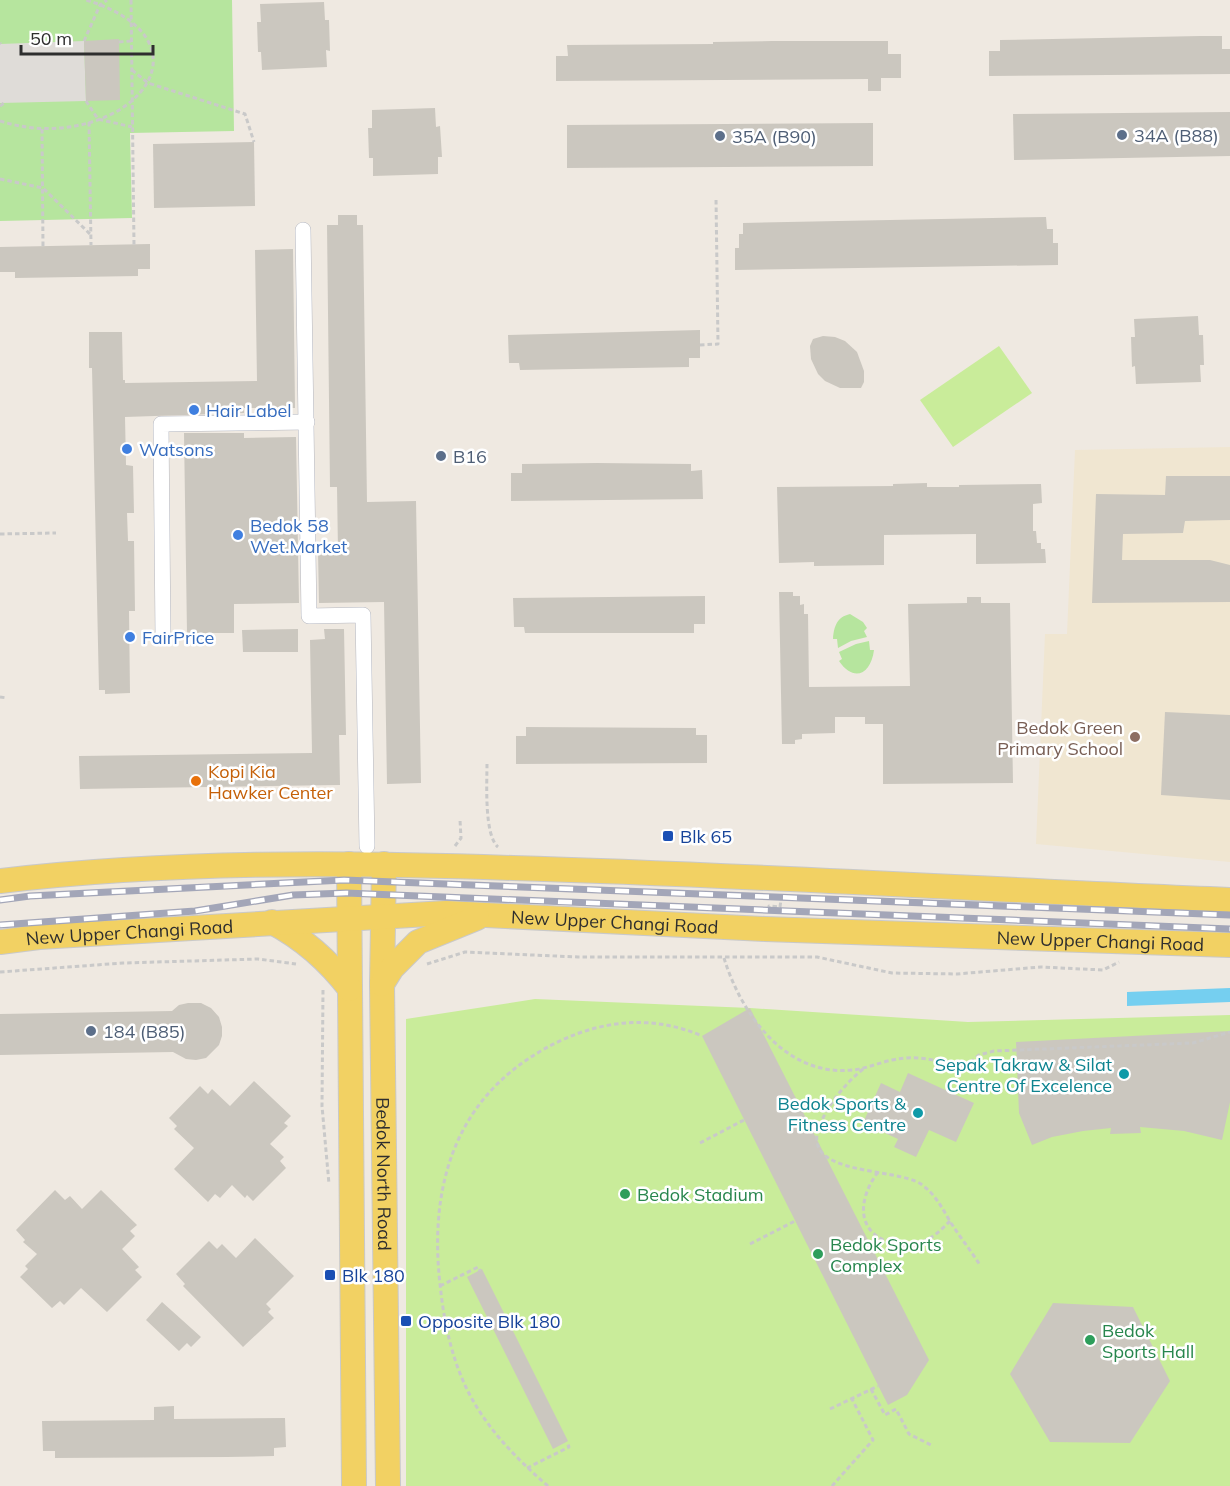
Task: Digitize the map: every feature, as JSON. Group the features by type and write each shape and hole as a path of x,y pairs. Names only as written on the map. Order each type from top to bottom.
{"main road":[{"name":"Bedok North Road","path":"349,864 354,1486"},
{"path":"0,881 58,874 134,870 384,864 759,877 1230,900"},
{"name":"Bedok North Road","path":"384,864 382,984 388,1486"},
{"path":"382,984 392,968 418,942 487,913"},
{"name":"New Upper Changi Road","path":"0,942 39,937 384,915 487,913 765,929 1230,945"},
{"path":"272,922 300,938 318,953 350,989"}],"street":[{"path":"303,230 309,616 363,615 367,846"},
{"path":"163,638 160,424 306,422"}],"path":[{"path":"0,121 42,129 61,128 98,119 142,92 154,67 152,51 144,33 131,21 100,4 86,0"},
{"path":"84,41 100,4 107,0"},
{"path":"131,0 134,245"},
{"path":"119,42 131,41"},
{"path":"132,70 148,83 245,114 254,142"},
{"path":"87,101 98,119 132,127"},
{"path":"0,106 4,103"},
{"path":"89,122 91,245"},
{"path":"42,129 43,246"},
{"path":"0,179 43,188 90,234"},
{"path":"700,345 718,344 716,198"},
{"path":"0,534 56,533"},
{"path":"0,698 7,698"},
{"path":"487,764 489,831 493,842 498,847"},
{"path":"420,967 434,960 465,952 578,957 817,957 892,973 957,974 1041,967 1102,970 1123,959"},
{"path":"724,957 737,989 760,1028 769,1038 793,1056 821,1069 844,1071 910,1057 940,1060 964,1068 979,1055 993,1051 1193,1043 1230,1032"},
{"path":"0,972 123,963 258,959 300,965"},
{"path":"322,1106 323,988"},
{"path":"548,1486 493,1431 463,1380 449,1339 437,1261 438,1227 446,1176 453,1152 480,1102 501,1079 555,1043 603,1026 629,1023 654,1023 680,1027 702,1036"},
{"path":"864,1068 853,1077 827,1110 816,1138 820,1151 828,1159 842,1166 908,1177 919,1183 940,1203 980,1265"},
{"path":"700,1143 744,1120"},
{"path":"878,1172 864,1199 863,1214 867,1226 875,1237 900,1246 916,1244 936,1235 950,1221"},
{"path":"750,1244 795,1221"},
{"path":"440,1286 478,1267 480,1270"},
{"path":"830,1409 878,1386"},
{"path":"871,1389 885,1415 896,1409 909,1434 933,1446"},
{"path":"832,1486 873,1440 852,1399"},
{"path":"528,1468 569,1447 567,1442"}],"shaded area":[{"path":"84,41 86,101 0,103 0,44"},
{"name":"Bedok Green Primary School","path":"1230,447 1230,862 1036,844 1045,634 1067,634 1075,450"}],"green space":[{"path":"0,0 232,0 234,131 130,133 132,218 0,221"},
{"path":"999,346 1032,393 953,447 920,400"},
{"path":"850,614 863,622 867,628 864,631 867,637 851,641 838,648 837,639 833,639 835,626 842,617"},
{"path":"869,641 870,650 874,650 866,670 856,674 850,672 839,661 842,659 839,652"},
{"name":"Bedok Sports Complex","path":"535,999 750,1008 968,1022 1230,1015 1230,1486 406,1486 406,1019"}],"water":[{"path":"1230,988 1230,1002 1127,1006 1127,992"}],"building":[{"path":"324,2 325,20 329,20 330,51 326,50 327,67 262,70 261,52 258,52 257,22 261,22 260,4"},
{"path":"1222,36 1222,49 1230,49 1230,74 989,76 989,51 1000,51 1000,40"},
{"path":"119,39 120,100 86,101 84,41"},
{"path":"888,41 888,54 901,54 901,78 881,78 881,91 868,91 868,79 556,81 556,56 568,56 567,45 713,44 713,42"},
{"path":"435,108 436,127 440,126 442,157 438,157 438,174 373,176 373,158 369,158 368,128 372,128 372,110"},
{"name":"34A (B88)","path":"1230,112 1230,156 1014,160 1013,114"},
{"name":"35A (B90)","path":"873,123 873,166 567,168 567,125"},
{"path":"254,142 255,206 154,208 153,144"},
{"path":"338,215 357,215 357,225 363,225 367,502 416,501 421,783 387,784 384,602 319,603 318,551 338,551 337,487 330,487 327,225 338,225"},
{"path":"1046,217 1047,229 1053,229 1053,243 1058,243 1058,265 735,270 735,248 739,248 739,234 743,234 743,223"},
{"path":"150,244 150,269 138,269 138,276 15,278 15,272 0,272 0,247"},
{"path":"293,249 295,408 244,408 244,413 125,417 126,465 133,466 134,513 127,513 128,541 134,541 135,611 129,611 130,693 105,694 105,690 99,690 92,368 89,368 89,332 122,332 123,380 125,383 257,381 255,250"},
{"path":"1198,316 1199,335 1203,335 1204,365 1200,365 1201,382 1136,384 1135,366 1132,367 1131,337 1135,337 1134,319"},
{"path":"700,330 700,358 689,358 689,367 520,370 519,363 509,363 508,335"},
{"path":"823,336 845,341 857,352 864,371 864,382 861,388 840,388 825,381 818,374 811,359 810,346 813,339"},
{"path":"184,433 244,433 244,438 296,437 299,603 234,604 234,633 187,633"},
{"path":"522,464 691,464 691,471 702,470 703,499 511,501 511,473 522,473"},
{"path":"1166,476 1230,476 1230,520 1185,521 1183,533 1123,534 1122,560 1210,560 1230,565 1230,602 1092,603 1096,494 1165,495"},
{"path":"927,483 927,487 1041,484 1042,503 1033,504 1033,531 1036,531 1037,543 1041,543 1041,549 1045,549 1046,563 976,564 976,534 884,535 884,565 814,566 814,562 779,563 777,487 893,486 893,484"},
{"path":"779,592 793,592 793,596 800,596 800,605 804,604 804,614 808,614 809,687 910,686 908,604 967,603 967,597 981,597 981,603 1010,603 1013,783 883,784 883,724 865,724 865,717 835,717 835,733 802,734 802,739 795,740 795,744 782,744"},
{"path":"705,596 705,624 694,624 694,633 525,633 524,627 514,627 513,598"},
{"path":"298,629 298,652 243,652 242,630"},
{"path":"324,629 344,629 346,735 339,735 340,785 80,789 79,756 312,753 310,640 325,639"},
{"path":"1165,712 1230,715 1230,800 1161,795"},
{"path":"526,727 696,728 696,735 707,735 707,763 516,764 516,736 526,736"},
{"name":"184 (B85)","path":"201,1003 211,1008 219,1017 222,1036 219,1045 206,1058 186,1059 173,1052 0,1055 0,1014 172,1011 179,1005"},
{"path":"750,1008 929,1360 907,1395 888,1405 702,1036"},
{"name":"Sepak Takraw & Silat Centre Of Excelence","path":"1230,1031 1230,1102 1222,1140 1184,1131 1140,1127 1141,1133 1110,1134 1111,1128 1083,1131 1052,1137 1032,1145 1019,1113 1016,1042"},
{"name":"Bedok Sports & Fitness Centre","path":"908,1073 974,1103 956,1142 929,1130 916,1157 894,1147 898,1139 863,1123 881,1083 900,1092"},
{"path":"254,1081 291,1116 284,1123 288,1126 270,1144 284,1157 280,1161 286,1168 253,1201 247,1195 245,1198 232,1185 220,1198 215,1194 208,1202 174,1169 194,1148 174,1129 177,1126 169,1118 200,1086 208,1094 212,1089 230,1106"},
{"path":"55,1190 65,1200 70,1196 82,1209 101,1190 137,1225 130,1231 135,1236 122,1249 139,1267 135,1270 142,1277 107,1312 81,1288 64,1305 60,1301 52,1308 20,1277 28,1269 25,1266 37,1254 23,1242 25,1240 16,1230"},
{"path":"255,1238 294,1276 266,1304 271,1309 268,1312 274,1318 243,1347 183,1286 185,1284 176,1274 209,1241 217,1249 222,1244 236,1258"},
{"path":"482,1269 568,1441 553,1449 467,1277"},
{"path":"162,1302 201,1337 191,1347 187,1343 179,1351 146,1320"},
{"name":"Bedok Sports Hall","path":"1053,1303 1133,1307 1170,1381 1130,1443 1050,1442 1010,1374"},
{"path":"174,1406 174,1419 285,1418 286,1447 274,1448 274,1456 227,1457 55,1458 55,1451 43,1451 42,1421 154,1420 154,1407"}],"railway":[{"path":"0,900 30,896 344,880 1230,915"},
{"path":"0,925 195,911 293,895 346,893 1230,929"}],"place":[{"name":"34A (B88)","path":"1122,135"},
{"name":"35A (B90)","path":"720,136"},
{"name":"Hair Label","path":"194,410"},
{"name":"Watsons","path":"127,449"},
{"name":"B16","path":"441,456"},
{"name":"Bedok 58 Wet.Market","path":"238,535"},
{"name":"FairPrice","path":"130,637"},
{"name":"Bedok Green Primary School","path":"1135,737"},
{"name":"Kopi Kia Hawker Center","path":"196,781"},
{"name":"Blk 65","path":"668,836"},
{"name":"184 (B85)","path":"91,1031"},
{"name":"Sepak Takraw & Silat Centre Of Excelence","path":"1124,1074"},
{"name":"Bedok Sports & Fitness Centre","path":"918,1113"},
{"name":"Bedok Stadium","path":"625,1194"},
{"name":"Bedok Sports Complex","path":"818,1254"},
{"name":"Blk 180","path":"330,1275"},
{"name":"Opposite Blk 180","path":"406,1321"},
{"name":"Bedok Sports Hall","path":"1090,1340"}]}
